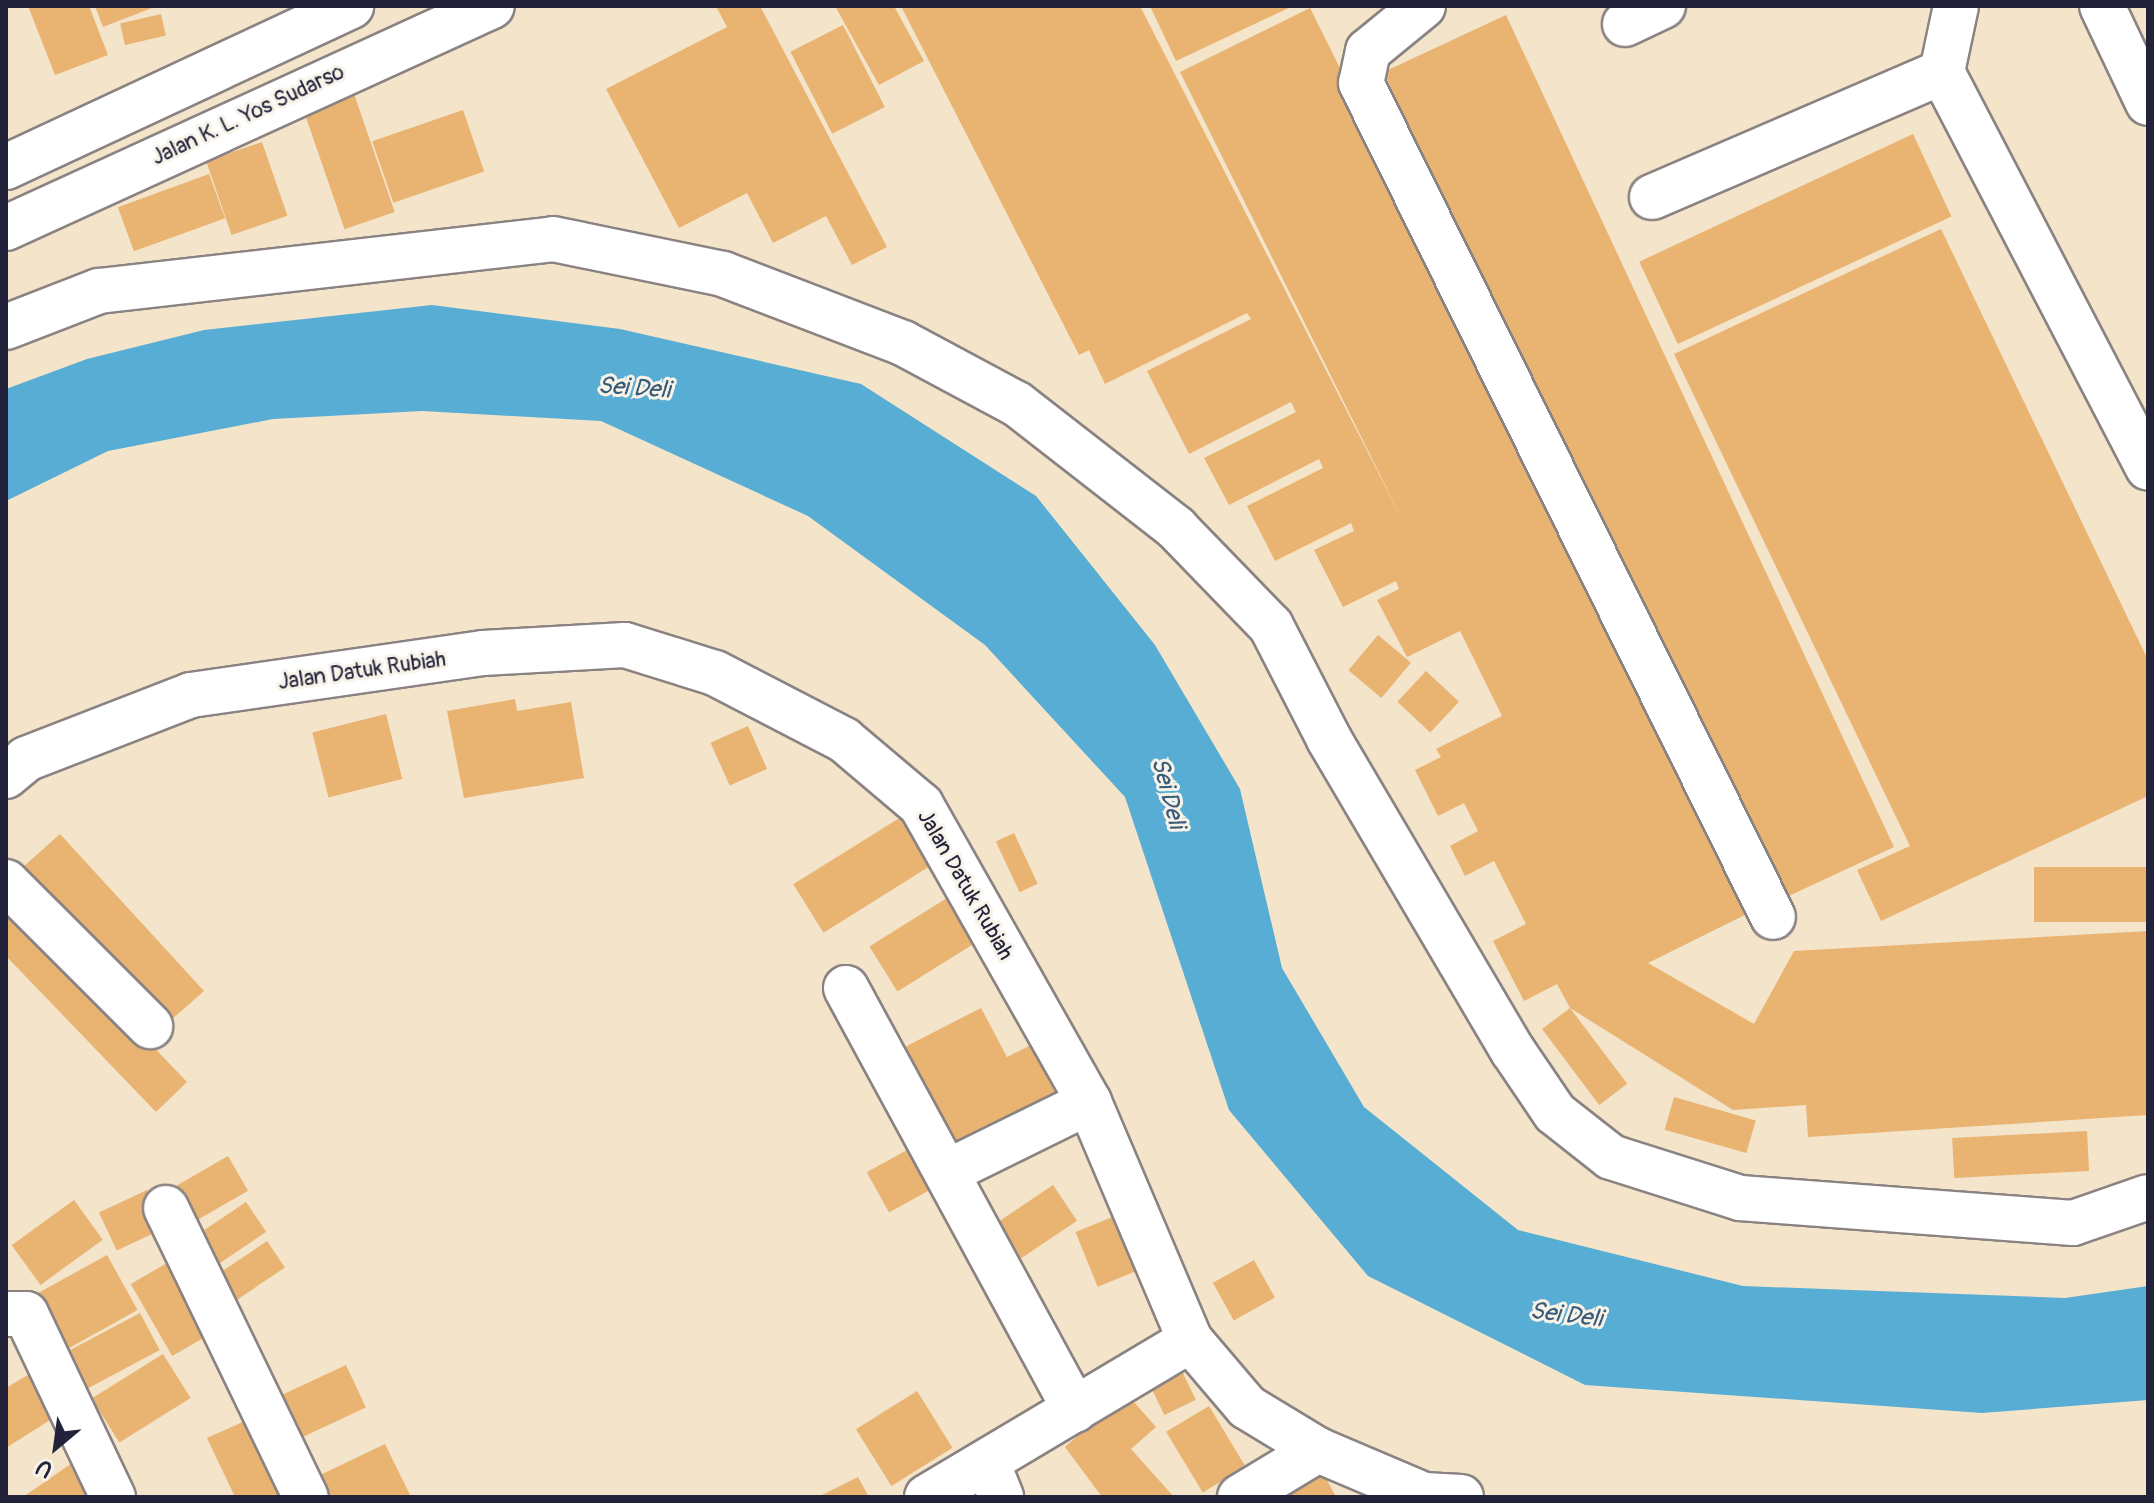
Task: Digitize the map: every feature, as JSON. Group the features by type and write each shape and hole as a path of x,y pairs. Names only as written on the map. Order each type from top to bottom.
{"main road":[{"path":"6,167 351,6"},
{"name":"Jalan K. L. Yos Sudarso","path":"6,228 492,6"},
{"path":"1423,6 1375,42 1363,61 1361,83 1773,917"},
{"path":"1956,6 1942,72 2148,468"},
{"path":"2102,6 2148,103"},
{"path":"1652,197 1942,72"},
{"path":"6,327 99,291 553,239 723,274 903,343 1017,404 1176,528 1271,626 1329,739 1513,1051 1555,1113 1611,1157 1740,1198 2073,1223 2148,1197"},
{"name":"Jalan Datuk Rubiah","path":"6,776 26,759 191,695 483,653 625,645 715,673 844,740 921,805 1089,1102 1190,1340 1247,1407 1318,1450 1436,1496"},
{"path":"6,882 150,1026"},
{"path":"846,988 949,1171 1075,1410"},
{"path":"949,1171 1089,1102"},
{"path":"166,1208 306,1497"},
{"path":"13,1304 113,1497"},
{"path":"927,1497 994,1480 1075,1410 1190,1340"},
{"path":"1240,1497 1318,1450"}],"water":[{"name":"Sei Deli","path":"432,305 620,329 861,384 1036,496 1155,645 1240,789 1282,968 1364,1107 1518,1230 1743,1286 2065,1298 2148,1286 2148,1400 1982,1413 1585,1385 1368,1276 1229,1110 1125,797 985,645 808,516 601,421 422,411 273,419 108,451 6,501 6,389 87,359 204,330"}],"building":[{"path":"28,6 89,6 108,55 55,75"},
{"path":"95,6 157,6 103,27"},
{"path":"716,6 760,6 887,247 852,265 826,216 773,243 747,193 679,228 606,89 727,27"},
{"path":"835,6 894,6 924,61 879,85"},
{"path":"901,6 1140,6 1405,525 1180,72 1310,8 1759,908 1648,963 1754,1024 1794,951 2148,931 2148,1115 1808,1137 1806,1105 1733,1110 1570,1008 1557,984 1524,1001 1493,941 1526,924 1494,861 1465,876 1450,846 1478,831 1464,803 1438,816 1415,770 1441,757 1436,749 1502,716 1460,631 1407,657 1377,600 1399,589 1396,581 1343,607 1314,550 1354,531 1351,523 1275,561 1247,506 1323,468 1319,459 1229,505 1204,458 1296,412 1291,402 1189,454 1147,371 1251,319 1247,313 1105,384 1089,350 1079,355"},
{"path":"1150,6 1293,6 1176,61"},
{"path":"161,14 166,35 125,45 120,23"},
{"path":"1506,15 1894,847 1772,904 1384,72"},
{"path":"843,25 885,107 832,134 790,52"},
{"path":"353,91 395,212 345,229 303,108"},
{"path":"463,110 484,171 393,203 372,141"},
{"path":"1913,134 1951,216 1678,344 1639,262"},
{"path":"262,142 287,216 232,235 206,161"},
{"path":"209,174 225,218 134,251 118,207"},
{"path":"1941,229 2148,660 2148,796 1881,921 1857,870 1910,846 1674,354"},
{"path":"1378,635 1411,663 1381,698 1348,670"},
{"path":"1426,671 1459,702 1430,732 1397,702"},
{"path":"515,699 517,711 571,702 584,778 464,798 447,711"},
{"path":"386,714 402,779 328,797 312,732"},
{"path":"748,726 767,769 730,786 711,743"},
{"path":"901,817 931,865 824,933 793,884"},
{"path":"1014,833 1038,884 1020,892 996,841"},
{"path":"60,834 204,991 170,1021 85,929 73,939 13,876"},
{"path":"2034,867 2148,867 2148,922 2034,922"},
{"path":"6,893 187,1082 156,1112 6,956"},
{"path":"955,893 983,938 897,991 869,947"},
{"path":"981,1008 1007,1057 1031,1045 1058,1098 953,1151 901,1049"},
{"path":"1570,1008 1627,1084 1599,1105 1542,1029"},
{"path":"1674,1097 1756,1120 1746,1153 1665,1130"},
{"path":"2087,1131 2089,1171 1954,1178 1952,1138"},
{"path":"907,1150 929,1190 889,1213 867,1172"},
{"path":"228,1156 248,1191 190,1224 170,1190"},
{"path":"1053,1185 1077,1221 1013,1264 989,1228"},
{"path":"147,1190 165,1228 117,1250 99,1212"},
{"path":"74,1200 103,1240 41,1285 12,1245"},
{"path":"246,1202 266,1232 216,1265 196,1236"},
{"path":"1120,1214 1142,1269 1098,1287 1075,1232"},
{"path":"267,1241 285,1268 237,1300 219,1273"},
{"path":"107,1255 138,1310 57,1355 27,1300"},
{"path":"174,1259 216,1331 172,1356 131,1284"},
{"path":"1254,1260 1275,1298 1234,1320 1213,1283"},
{"path":"140,1313 160,1350 83,1391 63,1354"},
{"path":"163,1354 191,1398 119,1443 92,1399"},
{"path":"1177,1361 1196,1400 1164,1415 1146,1376"},
{"path":"346,1365 366,1408 283,1446 264,1403"},
{"path":"31,1373 58,1415 6,1448 6,1388"},
{"path":"917,1391 953,1448 891,1486 856,1429"},
{"path":"1126,1393 1156,1427 1131,1449 1174,1497 1102,1497 1065,1447"},
{"path":"1209,1406 1246,1467 1203,1493 1166,1432"},
{"path":"254,1417 292,1497 235,1497 207,1438"},
{"path":"385,1444 411,1497 326,1497 316,1477"},
{"path":"75,1461 100,1497 23,1497"},
{"path":"1322,1471 1336,1497 1274,1497"},
{"path":"858,1477 869,1497 818,1497"}]}
